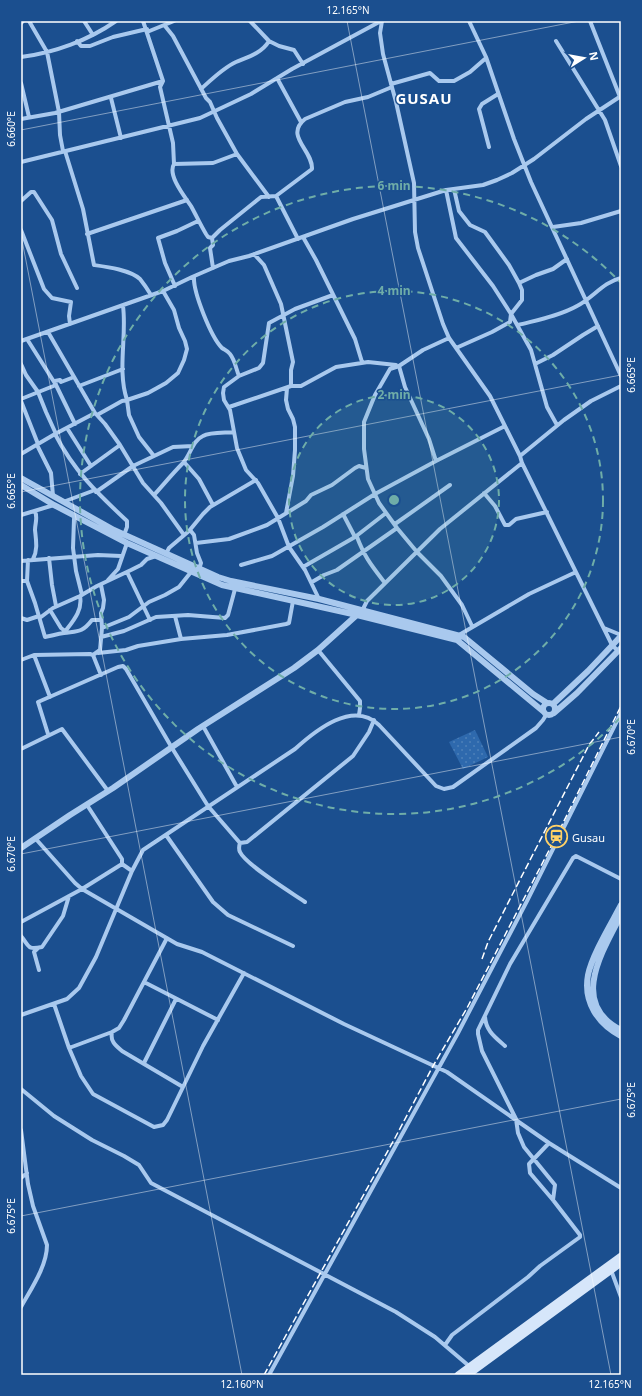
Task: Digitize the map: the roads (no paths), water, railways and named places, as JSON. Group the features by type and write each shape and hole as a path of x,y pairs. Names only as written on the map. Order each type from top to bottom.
{"main road":[{"path":"458,1375 621,1256"},
{"path":"468,1375 621,1263"}],"street":[{"path":"29,21 46,52 59,112 60,135 81,205 94,266 114,268 136,276 151,295"},
{"path":"84,21 93,35"},
{"path":"21,57 58,50 104,30 116,21"},
{"path":"143,21 162,81 160,87 173,143 174,164 172,167 172,172 198,221 208,237 212,238"},
{"path":"77,41 82,46 90,46 113,37 165,26 174,21"},
{"path":"250,21 270,41 279,46 294,50 303,64"},
{"path":"21,162 200,118 251,94 277,78 382,21"},
{"path":"21,478 124,535 199,569 231,581 319,599 359,613 457,640 545,714 554,713 577,693 620,650 612,645 490,396 449,338 443,324 418,248 415,232 414,183 392,85 381,44 380,33 382,21"},
{"path":"469,21 486,58 524,165 621,376"},
{"path":"21,341 176,286 229,261 254,254 415,199 446,190 497,180 512,173 620,96 590,21"},
{"path":"165,26 173,36 238,154 269,197"},
{"path":"202,89 216,75 236,62 244,60 265,48 270,41"},
{"path":"556,41 605,120 621,166"},
{"path":"212,238 261,197 276,196 312,169 308,153 299,141 297,131 301,122 305,119 346,102 368,97 392,85 430,73 439,81 454,81 470,72 486,58"},
{"path":"277,78 301,122"},
{"path":"21,119 59,112 162,81"},
{"path":"21,83 29,117"},
{"path":"489,147 479,109 482,104 498,94"},
{"path":"109,97 121,138"},
{"path":"174,164 213,163 238,154"},
{"path":"454,189 460,215 470,225 485,232 509,265 522,290 522,300 512,314 510,322 500,329 456,348"},
{"path":"446,190 456,238 493,286 518,325 531,350 547,407 556,426"},
{"path":"21,201 31,192 34,192 38,197 52,220 61,254 77,288"},
{"path":"276,196 300,238 316,260 355,339 362,362"},
{"path":"87,234 187,200"},
{"path":"553,227 581,223 621,211"},
{"path":"176,286 165,263 158,238 198,221"},
{"path":"21,230 44,289 52,298 72,302 69,316 70,324"},
{"path":"212,238 213,245 210,250 213,268"},
{"path":"254,254 264,265 281,304 293,362 286,400 288,409 293,419 295,450 293,476 286,513"},
{"path":"519,283 553,269 567,259"},
{"path":"194,277 198,299 211,329 223,348 230,353 239,376"},
{"path":"518,325 562,313 586,301 604,285 621,278"},
{"path":"21,453 122,401 148,393 166,383 178,373 187,349 174,310 163,291"},
{"path":"319,599 312,582 289,547 278,518 256,480 246,470 240,458 234,432 232,414 224,400 222,389 239,376 259,368 263,363 269,324 294,309 333,295"},
{"path":"123,306 123,369 126,400 129,414 139,437 154,456"},
{"path":"535,364 553,356 598,326"},
{"path":"48,332 96,414 120,445 143,483 178,525 184,535"},
{"path":"449,338 423,350 398,366 394,366 390,369 375,395 365,418 364,449 368,479 379,503 417,552 449,585 462,605 472,626"},
{"path":"27,339 56,385 75,424"},
{"path":"229,407 289,387 301,386 336,367 362,362 375,362 398,366"},
{"path":"21,364 26,375 38,392 67,456 95,491 127,521 127,527 124,535"},
{"path":"398,366 405,387 429,439 436,461"},
{"path":"79,386 123,369"},
{"path":"56,385 55,381 60,380 62,382 74,377"},
{"path":"53,496 51,473 21,400 56,385"},
{"path":"520,456 556,426 592,401 621,386"},
{"path":"241,565 263,560 289,547 375,494 505,426"},
{"path":"67,428 91,466"},
{"path":"154,495 184,462 198,439 207,434 234,432"},
{"path":"80,474 120,445"},
{"path":"63,502 95,491 133,466 173,447 193,446"},
{"path":"184,462 199,479 212,505"},
{"path":"21,848 87,804 108,792 203,726 275,681 318,650 359,613 367,600 440,529 522,463"},
{"path":"196,543 229,539 267,525 306,501 311,495 332,484 355,468 359,466 366,468"},
{"path":"166,554 169,548 190,530 212,505 256,480"},
{"path":"21,485 54,505 126,543 222,585 293,601 359,613 467,638 534,694 550,703 555,708 554,713"},
{"path":"312,582 337,570 363,552 450,485"},
{"path":"484,493 495,506 505,525 509,525 516,520 547,512"},
{"path":"21,515 54,505"},
{"path":"33,559 36,554 35,529 37,516 35,512"},
{"path":"303,567 356,537 386,513"},
{"path":"343,514 357,537 363,552 372,567 386,583"},
{"path":"65,632 79,611 81,604 74,548 75,516"},
{"path":"190,530 194,535 197,553 201,563 199,569"},
{"path":"106,582 118,569 126,543"},
{"path":"21,561 98,555 121,556"},
{"path":"21,618 27,620 39,616 41,617 56,606 81,596 141,565 147,559 156,556"},
{"path":"49,558 56,606"},
{"path":"28,560 27,581 45,637 65,632 78,632 92,620 101,620"},
{"path":"127,572 150,620"},
{"path":"102,628 125,619 149,602 165,596 179,587 190,572"},
{"path":"459,635 528,594 576,572"},
{"path":"21,581 27,581"},
{"path":"93,656 100,650 102,628 100,613 103,608 104,600 101,585"},
{"path":"101,637 114,634 156,617 175,616 225,618 228,615 235,589"},
{"path":"98,652 126,650 138,646 182,639 226,635 289,623 293,601"},
{"path":"50,610 65,632"},
{"path":"175,616 182,639"},
{"path":"21,1015 67,999 79,988 96,957 132,871 144,850 295,749 333,721 348,716 359,715 374,720 436,786 444,789 453,787 536,728 543,720 545,714 543,705 550,703 592,667 621,636 604,628"},
{"path":"318,650 360,701 359,715"},
{"path":"21,660 34,655 90,654 93,656 101,675"},
{"path":"34,655 50,697"},
{"path":"48,734 38,702 123,666 208,806 240,843 240,852 245,858 273,881 305,902"},
{"path":"269,1375 438,1068 527,902 621,713"},
{"path":"240,843 247,842 353,756 369,732 374,720"},
{"path":"203,726 237,787"},
{"path":"21,742 22,748 48,734 60,729 64,730 108,792"},
{"path":"87,804 122,859 122,864 132,871"},
{"path":"166,834 213,902 228,915 293,946"},
{"path":"35,838 82,888 167,938 181,945 202,952 344,1024 447,1072 549,1143 621,1188"},
{"path":"553,1200 554,1185 522,1142 518,1133 516,1119 482,1051 478,1034 510,964 573,858 576,856 621,879"},
{"path":"21,922 69,896 122,864"},
{"path":"39,970 34,952 38,948 42,947 63,916 69,896"},
{"path":"621,905 599,953 594,972 593,992 600,1012 605,1020 621,1030"},
{"path":"621,915 590,966 587,992 596,1015 605,1027 621,1036"},
{"path":"21,936 28,947 34,949 38,948"},
{"path":"68,1048 112,1032 118,1028 124,1020 167,938"},
{"path":"54,1004 68,1048 81,1076 93,1094 154,1127 163,1125 167,1120 218,1020 244,973"},
{"path":"144,982 218,1020"},
{"path":"144,1063 176,999"},
{"path":"485,1016 485,1022 490,1032 505,1046"},
{"path":"112,1032 111,1037 114,1044 128,1055 183,1087"},
{"path":"21,1089 54,1116 92,1140 139,1165 151,1183 396,1312 435,1337 469,1366"},
{"path":"21,1130 26,1173 33,1206 47,1245 47,1251 38,1276 21,1307"},
{"path":"445,1345 452,1335 528,1277 540,1266 579,1239 580,1235 530,1173 529,1164 549,1143"},
{"path":"21,1178 26,1173"},
{"path":"611,1270 621,1297"}],"railway":[{"path":"264,1375 395,1138 433,1066 467,1008 556,837 621,706"},
{"path":"482,959 488,942 589,745 599,732"}],"place":[{"name":"Gusau","path":"556,837"}],"district":[{"name":"GUSAU","path":"424,98"}]}
